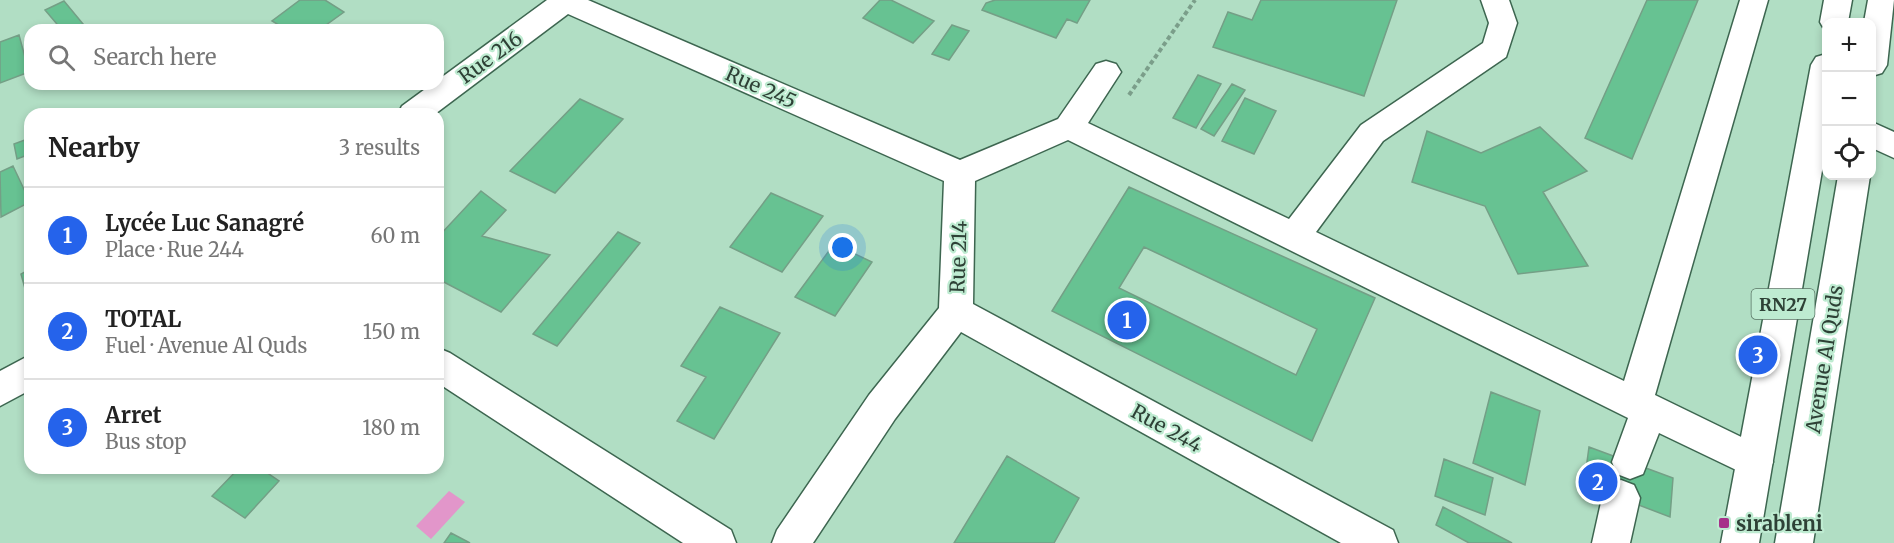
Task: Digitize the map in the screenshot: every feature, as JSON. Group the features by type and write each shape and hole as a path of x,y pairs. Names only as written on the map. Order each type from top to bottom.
{"street":[{"path":"1294,237 1372,133 1496,49 1503,23 1495,0"},
{"path":"1630,462 1642,408 1754,0"},
{"path":"1835,18 1838,0"},
{"name":"Rue 216","path":"421,108 565,1"},
{"name":"Rue 245","path":"565,1 960,174"},
{"path":"1876,48 1885,9"},
{"name":"RN27","path":"1740,543 1826,72"},
{"path":"960,174 1069,127 1100,81"},
{"path":"1069,127 1755,462"},
{"path":"1876,136 1894,146"},
{"name":"Rue 214","path":"791,543 882,407 956,312 960,174"},
{"name":"Avenue Al Quds","path":"1794,543 1853,180"},
{"name":"Rue 244","path":"956,312 1379,543"},
{"path":"444,368 717,543"},
{"path":"0,390 24,375"},
{"path":"1611,543 1621,498"}],"path":[{"path":"1100,81 1125,101 1195,0"}],"shaded area":[{"path":"449,491 465,502 431,539 416,526"}],"building":[{"path":"300,0 325,0 344,12 327,24 277,24 272,21"},
{"path":"880,0 891,0 934,21 913,43 863,18"},
{"path":"995,0 1090,0 1077,23 1067,19 1056,38 982,10 986,3"},
{"path":"1261,0 1397,0 1364,96 1213,47 1228,12 1252,20"},
{"path":"1647,0 1698,0 1632,159 1585,138"},
{"path":"64,1 83,24 57,24 45,10"},
{"path":"952,25 969,31 949,60 932,54"},
{"path":"19,35 24,54 24,74 0,83 0,42"},
{"path":"1198,75 1221,84 1196,128 1173,118"},
{"path":"1232,84 1245,90 1214,136 1201,129"},
{"path":"1245,98 1276,111 1254,154 1222,141"},
{"path":"580,99 623,119 555,193 510,171"},
{"path":"1540,127 1587,171 1543,192 1588,266 1518,274 1485,206 1412,182 1427,131 1481,153"},
{"path":"24,140 24,156 17,159 14,144"},
{"path":"13,166 24,189 24,205 1,217 0,172"},
{"path":"1129,187 1375,298 1312,441 1052,311","holes":["1144,247 1317,329 1296,375 1119,288"]},
{"path":"481,191 506,210 482,236 550,255 501,312 444,282 444,231"},
{"path":"771,193 823,216 782,272 730,247"},
{"path":"618,232 640,243 557,346 533,334"},
{"path":"834,244 872,262 835,316 795,297"},
{"path":"720,307 780,333 714,439 677,421 706,377 681,366"},
{"path":"1491,392 1540,411 1525,485 1473,463"},
{"path":"1589,447 1673,478 1670,517 1584,484"},
{"path":"1007,456 1079,498 1054,543 954,543"},
{"path":"1444,459 1493,478 1485,515 1435,496"},
{"path":"233,474 269,474 279,481 245,518 212,496"},
{"path":"1443,507 1512,543 1469,543 1436,525"},
{"path":"451,533 470,543 444,543"}],"place":[{"name":"Lycée Luc Sanagré","path":"1127,320"},
{"name":"Arret","path":"1758,355"},
{"name":"TOTAL","path":"1598,482"},
{"name":"sirableni","path":"1724,523"}]}
